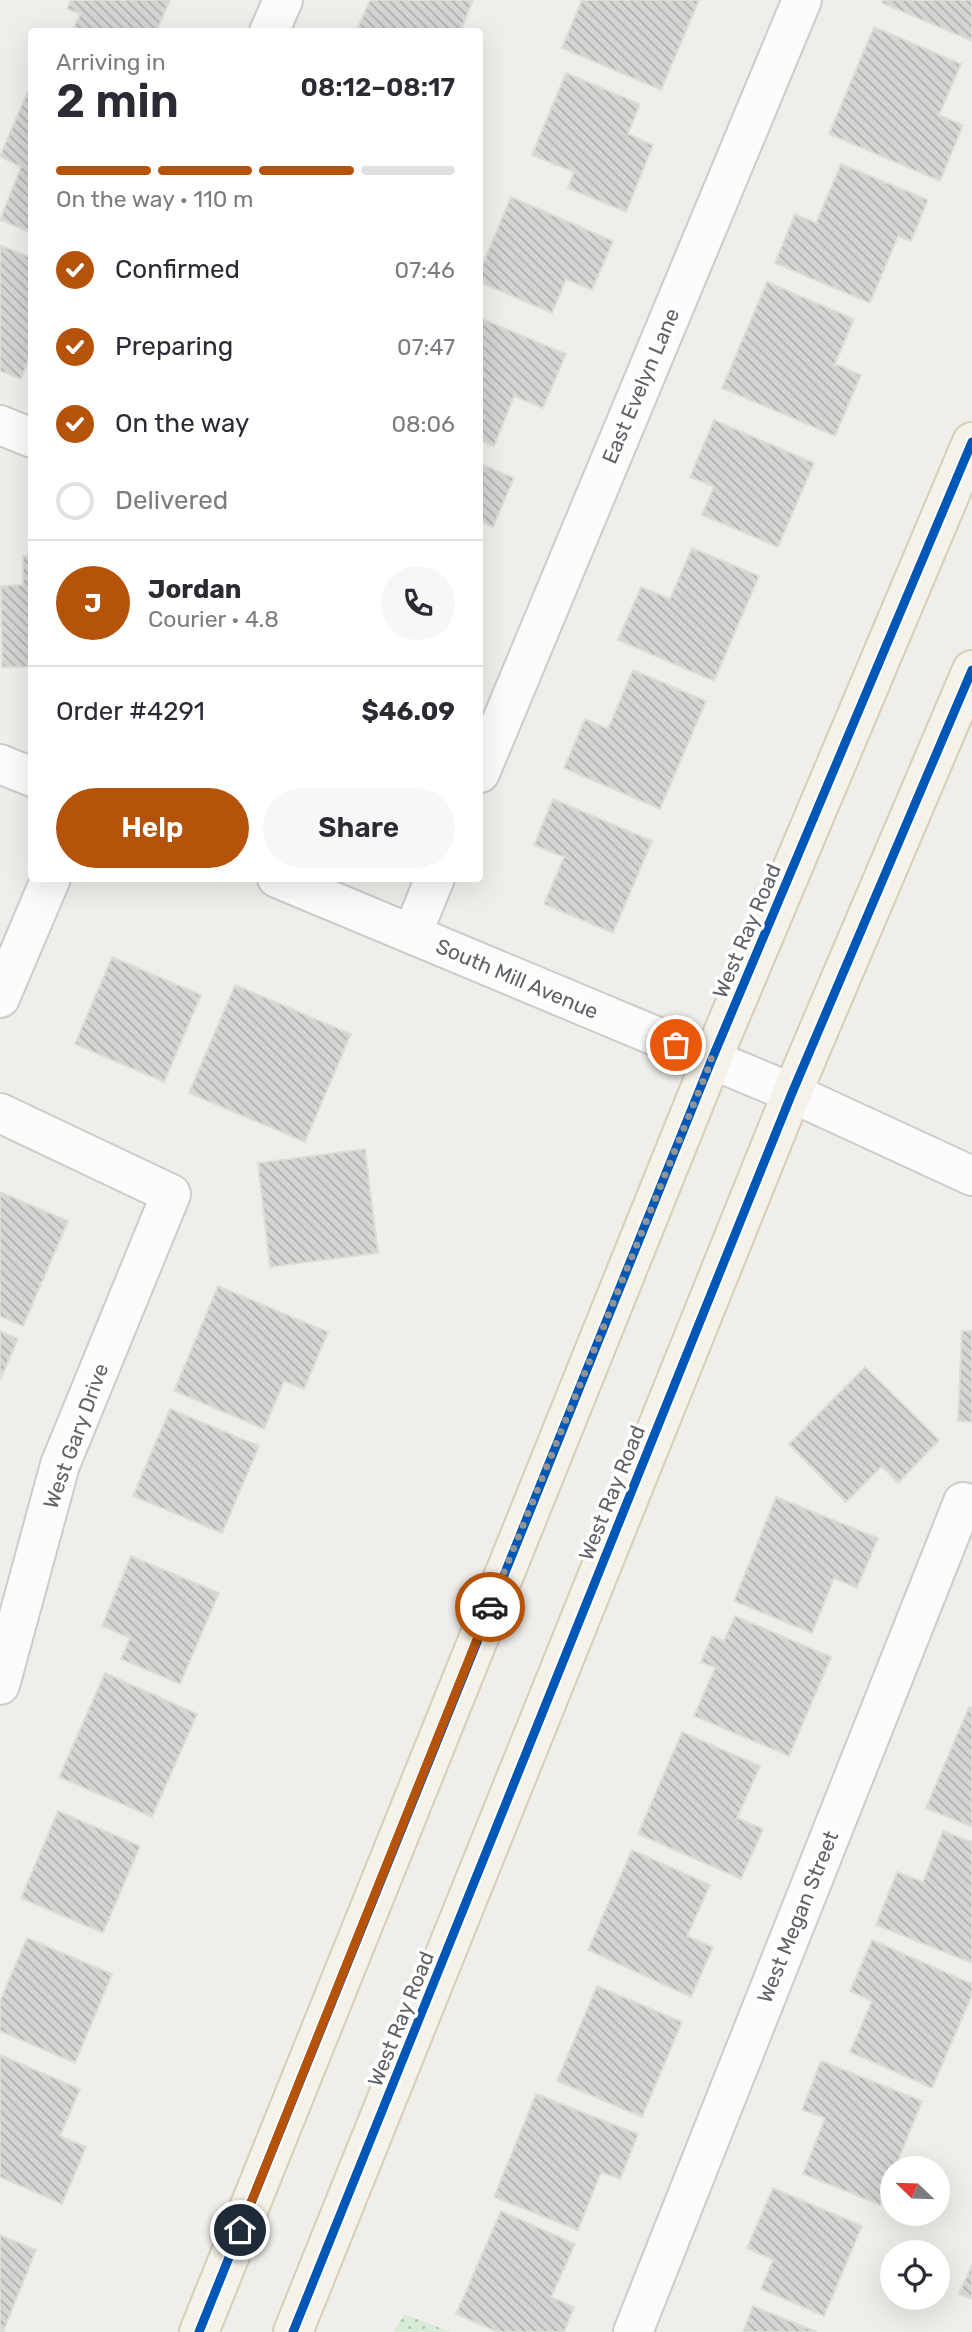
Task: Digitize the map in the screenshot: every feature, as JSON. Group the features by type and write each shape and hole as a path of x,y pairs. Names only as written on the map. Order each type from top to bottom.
{"main road":[{"name":"West Ray Road","path":"199,2332 712,1059 972,442"},
{"name":"West Ray Road","path":"293,2332 792,1093 972,670"}],"street":[{"path":"271,28 283,0"},
{"name":"East Evelyn Lane","path":"483,765 802,0"},
{"path":"0,425 28,436"},
{"path":"0,764 28,775"},
{"path":"0,998 49,882"},
{"name":"South Mill Avenue","path":"287,882 792,1093 972,1176"},
{"path":"412,934 433,882"},
{"name":"West Gary Drive","path":"0,1113 170,1194 60,1465 0,1685"},
{"name":"West Megan Street","path":"633,2332 967,1504"}],"green space":[{"path":"404,2314 450,2332 394,2332"}],"building":[{"path":"71,0 170,0 158,28 74,28 80,14 67,9"},
{"path":"370,0 473,0 462,28 358,28"},
{"path":"582,0 699,0 661,90 562,48"},
{"path":"883,0 972,0 972,41 882,3"},
{"path":"874,27 961,64 939,115 963,125 940,181 829,134"},
{"path":"566,73 640,104 628,134 653,145 626,212 568,188 574,172 532,155"},
{"path":"28,93 28,231 0,220 21,167 0,156"},
{"path":"841,164 928,200 911,241 898,236 870,303 775,263 795,214 816,223"},
{"path":"511,197 613,241 592,290 566,279 552,313 483,283 483,264"},
{"path":"0,245 28,256 28,362 21,379 0,371"},
{"path":"767,282 854,319 835,364 861,375 835,436 722,388"},
{"path":"483,319 566,354 543,408 514,396 494,446 483,441"},
{"path":"714,420 814,463 778,547 702,515 714,487 690,477"},
{"path":"483,465 514,478 493,527 483,522"},
{"path":"692,548 759,576 714,681 618,640 641,587 670,599"},
{"path":"28,555 28,667 2,667 1,586 23,585 23,556"},
{"path":"633,670 706,701 660,809 564,768 585,719 608,729"},
{"path":"553,799 652,841 613,933 544,904 564,857 534,845"},
{"path":"112,957 201,995 164,1082 75,1044"},
{"path":"235,985 351,1034 305,1142 189,1093"},
{"path":"365,1149 378,1253 270,1267 258,1163"},
{"path":"0,1192 68,1221 23,1326 0,1316"},
{"path":"218,1286 328,1332 304,1389 284,1381 264,1429 174,1391"},
{"path":"0,1331 18,1339 0,1380"},
{"path":"962,1331 972,1331 972,1422 958,1421"},
{"path":"865,1367 939,1440 898,1483 882,1466 846,1502 789,1444"},
{"path":"170,1409 259,1446 222,1533 133,1496"},
{"path":"776,1497 878,1538 857,1588 834,1578 812,1633 734,1601"},
{"path":"131,1556 219,1593 180,1684 121,1659 130,1638 102,1626"},
{"path":"735,1616 831,1657 789,1756 694,1716 715,1668 701,1662 712,1636 724,1641"},
{"path":"105,1673 197,1714 152,1817 59,1777"},
{"path":"969,1707 972,1708 972,1827 926,1808"},
{"path":"682,1732 760,1766 737,1818 763,1829 741,1879 638,1834"},
{"path":"58,1811 140,1846 103,1933 21,1898"},
{"path":"943,1831 972,1842 972,1963 876,1925 897,1872 923,1882"},
{"path":"632,1850 710,1885 687,1936 713,1947 691,1997 588,1950"},
{"path":"27,1938 112,1974 75,2063 0,2031 0,2001"},
{"path":"872,1940 972,1984 972,1995 932,2088 850,2052 872,2001 850,1991"},
{"path":"597,1986 682,2022 642,2117 557,2081"},
{"path":"0,2055 80,2089 60,2136 86,2147 62,2204 0,2177"},
{"path":"821,2061 922,2101 900,2156 880,2156 880,2205 803,2174 825,2118 802,2110"},
{"path":"536,2094 638,2134 620,2179 601,2172 578,2230 494,2197"},
{"path":"773,2188 862,2226 824,2316 761,2289 773,2260 747,2248"},
{"path":"501,2211 575,2244 551,2297 574,2307 564,2332 497,2332 456,2314"},
{"path":"0,2235 36,2250 3,2332 0,2332"},
{"path":"972,2265 972,2299 959,2294"},
{"path":"753,2306 817,2332 743,2332"}],"cycle path":[{"path":"199,2332 712,1059 972,442"},
{"path":"293,2332 792,1093 972,670"}],"way so far":[{"path":"490,1607 712,1059 676,1045"}],"route":[{"path":"240,2230 490,1607"}]}
